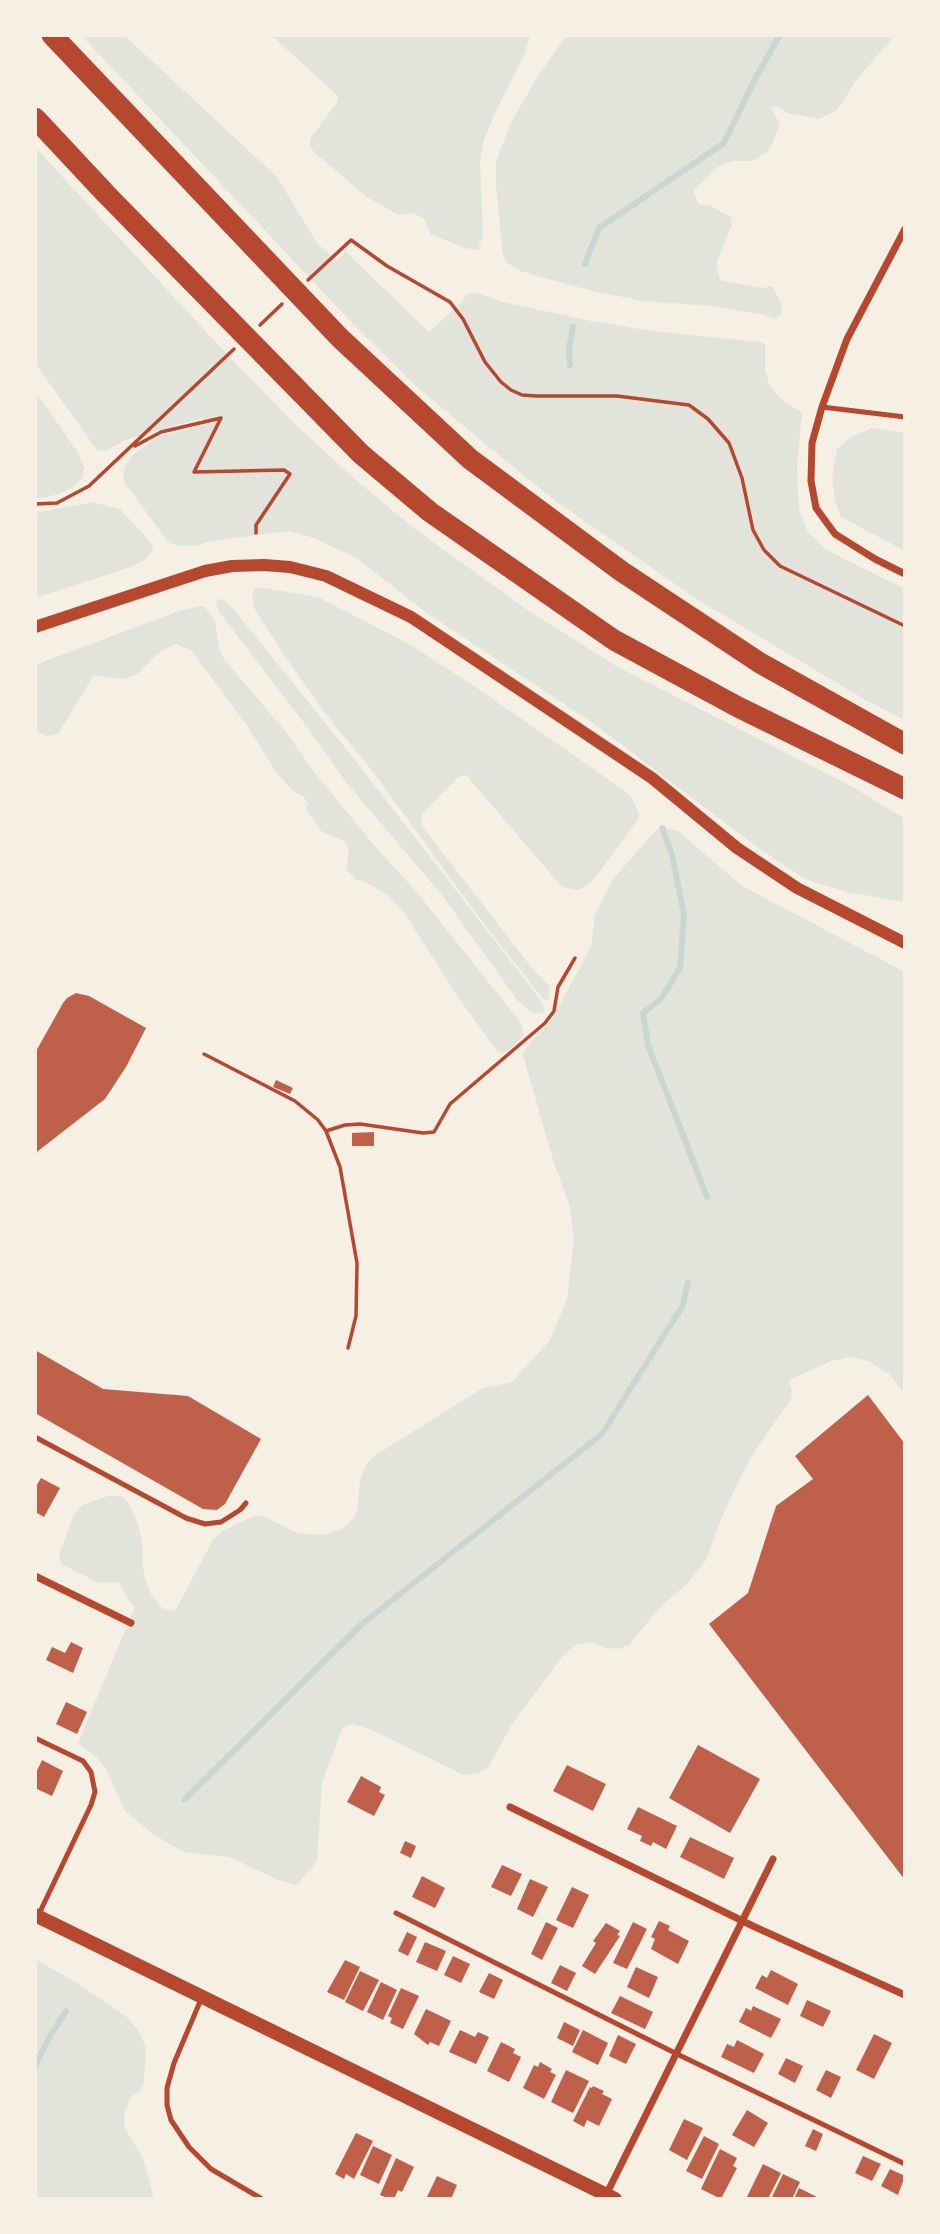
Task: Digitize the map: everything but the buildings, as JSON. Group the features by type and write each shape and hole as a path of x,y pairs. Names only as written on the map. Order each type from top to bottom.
{"highway":[{"path":"52,35 340,338 470,459 644,586 761,663 905,744"},
{"path":"35,118 361,454 430,512 614,640 738,707 905,789"},
{"path":"855,765 905,802"}],"main road":[{"path":"37,1916 609,2198"}],"street":[{"path":"905,229 848,339 822,407 812,443 811,481 816,508 835,534 905,574"},
{"path":"35,627 205,571 232,566 290,567 326,576 411,617 652,778 737,848 797,888 905,943"},
{"path":"35,1576 131,1623"},
{"path":"510,1807 742,1920 905,1995"},
{"path":"609,2198 773,1859"}],"lane":[{"path":"822,407 905,417"},
{"path":"35,1437 186,1518 205,1524 220,1521 240,1510 246,1503"},
{"path":"35,1738 83,1761 91,1772 95,1792 37,1916"},
{"path":"396,1913 905,2164"},
{"path":"202,1997 174,2063 167,2088 167,2105 171,2120 189,2147 211,2169 262,2199"}],"path":[{"path":"331,259 351,240 381,262 450,302 463,320 485,362 501,382 522,395 617,396 689,405 708,419 729,443 742,478 753,530 764,550 780,566 905,626"},
{"path":"35,504 57,503 89,486 175,404"},
{"path":"130,449 161,432 221,418 194,471 284,470 290,474 256,524 256,533"},
{"path":"326,1131 360,1124 423,1133 435,1132 450,1104 545,1023 554,1011 558,987 575,958"},
{"path":"204,1054 295,1101 318,1120 326,1131 340,1167 357,1263 356,1316 348,1348"}],"shaded area":[{"path":"81,35 124,35 277,177 317,243 337,261 346,252 429,332 461,303 468,293 477,293 503,302 591,321 765,344 765,369 770,387 785,403 802,412 797,466 799,510 808,532 828,551 905,589 905,720 864,699 698,600 557,502 485,444 415,385 353,324"},
{"path":"271,35 530,35 524,56 484,139 480,162 483,235 478,250 465,248 430,234 424,218 412,213 399,215 367,197 315,153 310,147 310,139 338,101 338,96"},
{"path":"567,35 895,35 857,79 837,110 819,119 788,113 777,107 771,108 780,124 770,149 753,161 733,161 718,167 693,191 699,204 711,206 731,217 732,225 716,265 720,280 762,288 772,286 780,301 781,315 774,319 711,306 643,301 588,290 520,271 506,262 496,186 496,161 510,125 537,77"},
{"path":"35,147 297,426 415,529 526,609 616,666 851,786 905,819 905,902 847,892 805,879 757,847 597,726 427,613 356,558 314,538 289,531 211,541 196,546 169,543 124,482 125,466 132,456 157,437 202,425 202,418 125,440 106,451 97,450 35,363"},
{"path":"35,391 79,454 84,468 83,478 71,488 43,498 35,498"},
{"path":"872,428 905,433 905,551 841,517 835,501 832,478 837,449 851,437"},
{"path":"93,502 121,510 149,540 153,546 152,551 134,566 35,598 35,513"},
{"path":"264,588 318,597 411,645 480,690 631,797 639,813 638,819 599,873 589,884 578,890 562,887 466,775 458,777 423,813 422,826 535,972 550,987 548,1001 544,1000 478,916 284,655 254,608 254,589"},
{"path":"220,599 231,606 355,760 539,998 545,1010 542,1013 533,1013 518,1001 442,895 345,781 219,612 216,606 217,600"},
{"path":"201,606 206,608 215,621 219,649 224,659 521,1023 524,1035 509,1050 503,1053 496,1050 456,994 403,911 388,896 370,884 357,880 346,869 349,849 344,841 321,831 306,808 308,803 303,796 294,792 276,772 248,727 192,651 176,644 157,654 137,674 124,679 94,675 58,734 47,736 35,731 35,665 179,611"},
{"path":"667,828 678,831 742,886 905,972 905,1395 890,1375 869,1361 848,1357 829,1362 789,1380 791,1399 743,1472 706,1560 688,1583 660,1607 629,1645 619,1649 606,1648 591,1642 577,1644 562,1657 511,1726 488,1768 464,1775 374,1731 354,1724 347,1725 342,1729 322,1783 317,1861 297,1885 276,1879 229,1857 183,1852 153,1834 125,1811 106,1769 78,1743 135,1607 119,1582 99,1583 61,1564 59,1555 73,1516 82,1505 108,1496 121,1496 128,1502 138,1524 145,1579 151,1594 162,1608 175,1611 213,1540 224,1530 256,1515 297,1533 324,1535 340,1530 352,1520 357,1511 360,1480 366,1465 374,1456 483,1388 512,1382 550,1340 567,1299 574,1238 569,1204 554,1163 523,1055 551,1020 591,947 595,915 613,879 656,830"},
{"path":"35,1959 127,2017 139,2031 146,2048 144,2081 140,2091 130,2098 124,2116 125,2129 143,2158 154,2199 35,2199"}],"waterway":[{"path":"585,264 599,228 724,143 780,35"},
{"path":"570,365 569,349 573,327"},
{"path":"662,828 672,854 684,914 680,968 661,999 643,1013 648,1045 707,1197"},
{"path":"184,1800 362,1624 602,1434 683,1305 688,1282"},
{"path":"35,2066 66,2011"}]}
